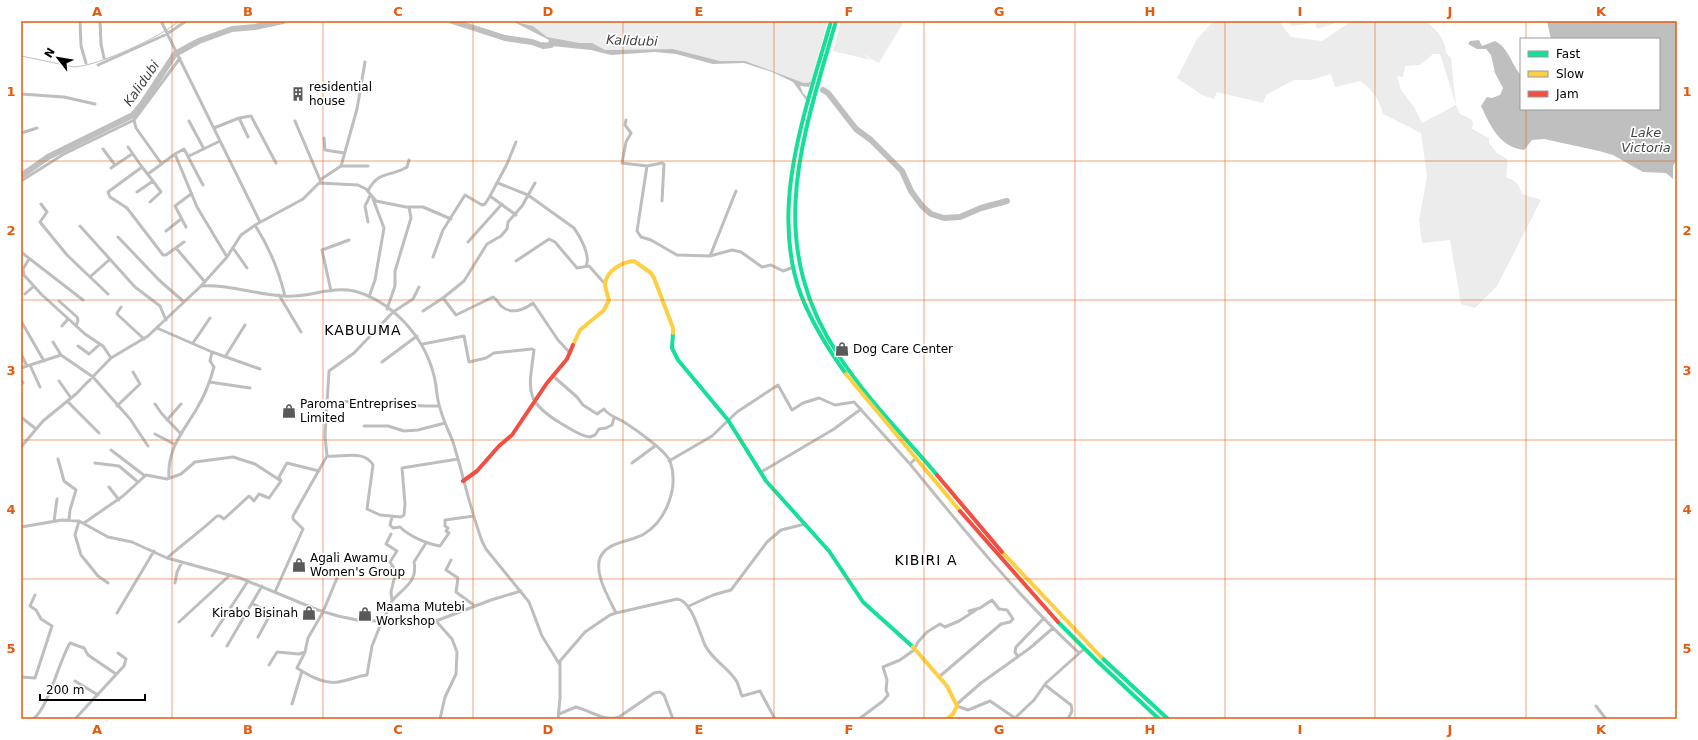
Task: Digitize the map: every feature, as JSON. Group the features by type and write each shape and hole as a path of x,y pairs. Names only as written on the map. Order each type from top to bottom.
{"main road":[{"path":"831,21 794,153 788,202 789,232 794,267 809,314 831,353 851,381 1022,582 1084,649 1160,719"},
{"path":"836,21 800,154 794,199 795,242 804,280 814,311 843,362 1015,566 1093,648 1168,719"},
{"path":"463,481 477,471 499,446 509,439 570,353 580,330 604,310 609,300 606,284 611,271 624,262 634,261 651,273 673,328 672,348 678,360 712,398 728,420 766,481 832,554 863,602 900,633 950,690 957,705 953,714 947,719"}],"street":[{"path":"80,21 81,46 86,62"},
{"path":"100,21 101,44 104,58"},
{"path":"161,21 260,222"},
{"path":"98,65 167,33 186,21"},
{"path":"21,181 64,154 134,120 179,56"},
{"path":"341,166 357,109 365,62"},
{"path":"21,94 64,97 96,104"},
{"path":"214,128 248,115 253,117 276,163"},
{"path":"239,118 248,138"},
{"path":"134,120 136,128 161,163"},
{"path":"626,120 625,125 631,133 626,142 622,162 647,166 662,163 664,164 662,201"},
{"path":"189,121 204,149"},
{"path":"295,121 320,181"},
{"path":"21,133 36,128"},
{"path":"324,138 324,150 344,153"},
{"path":"188,156 220,141"},
{"path":"433,256 443,230 465,195 482,205 485,204 498,182 516,142"},
{"path":"128,147 161,192 150,202"},
{"path":"103,149 114,165"},
{"path":"148,174 161,163 184,149 203,185"},
{"path":"111,168 132,154"},
{"path":"174,154 191,194 226,257"},
{"path":"368,191 373,183 381,176 408,167 409,160"},
{"path":"21,447 36,429 71,398 111,358 144,338 166,320 205,282 233,248 241,235 260,222 303,200 320,181 341,166 368,166"},
{"path":"647,166 637,231 641,237 651,240 676,255 710,256 732,250 741,252 762,267 771,265 783,271 794,267"},
{"path":"142,167 112,188 108,194 127,208 164,256 184,242"},
{"path":"137,192 153,181"},
{"path":"320,181 358,185 368,191 372,197 384,228 375,280 369,297"},
{"path":"498,182 528,196 574,228 579,235 588,259 586,266"},
{"path":"423,311 443,298 464,281 487,244 502,236 507,229 508,222 516,215 535,183"},
{"path":"710,256 736,191"},
{"path":"186,227 175,206 191,194"},
{"path":"490,196 516,215"},
{"path":"372,197 409,207 423,207 451,219"},
{"path":"368,222 365,206 372,197"},
{"path":"41,204 47,212 40,222 67,256 108,294"},
{"path":"468,242 502,204"},
{"path":"388,309 395,286 395,270 411,218 409,207"},
{"path":"166,231 181,219"},
{"path":"255,225 270,252 285,296"},
{"path":"80,226 135,287 160,306 166,320"},
{"path":"118,237 159,280 184,302"},
{"path":"516,261 549,239 555,242 578,268 590,266 606,284"},
{"path":"331,291 322,250 349,240"},
{"path":"176,248 205,282"},
{"path":"233,248 247,268"},
{"path":"21,252 83,300"},
{"path":"29,259 22,272 40,294 76,326 100,344 111,358"},
{"path":"90,277 110,260"},
{"path":"26,294 34,286"},
{"path":"201,286 232,287 285,296 331,291 354,291 369,297 393,312 417,336 423,344 433,371 439,406 486,549 521,591 533,608 544,640 560,666"},
{"path":"275,592 304,529 293,519 293,516 327,456 325,436 330,370 354,353 393,312 412,299 419,287"},
{"path":"279,295 302,332"},
{"path":"443,298 456,315 493,297 503,307 515,311 525,308 533,303 558,340 570,353"},
{"path":"59,301 77,317 78,320 76,326"},
{"path":"121,307 117,313 118,315 144,338"},
{"path":"193,343 210,318"},
{"path":"62,326 68,319"},
{"path":"21,321 44,361"},
{"path":"225,357 245,325"},
{"path":"156,328 212,352 260,369"},
{"path":"382,362 417,336"},
{"path":"423,344 464,336 469,362 486,358 494,353 534,350 529,383 535,403 547,415 587,437 593,436 599,429 612,425 614,418"},
{"path":"53,342 61,355 93,377 130,419 148,446"},
{"path":"78,346 89,354 100,344"},
{"path":"169,478 169,460 174,444 197,409 209,382 214,367 210,361 212,352"},
{"path":"21,354 40,387"},
{"path":"21,368 44,361 53,356 61,355"},
{"path":"117,406 140,384 133,372"},
{"path":"553,376 586,407 597,414 604,409 614,418 622,422 655,446 669,461 672,490 666,508 649,530 643,535 611,546 600,558 599,572 616,612"},
{"path":"59,381 71,398"},
{"path":"209,382 250,388"},
{"path":"669,461 712,436 728,420 778,385 792,410 803,402 819,398 835,405 854,402 910,464 991,562 1053,628 1079,653"},
{"path":"328,402 347,400 387,404 439,406"},
{"path":"67,401 99,433"},
{"path":"156,404 167,420 181,434"},
{"path":"167,420 181,404"},
{"path":"760,472 828,433 861,409"},
{"path":"21,417 36,429"},
{"path":"364,426 388,426 404,431 418,430 445,423"},
{"path":"155,434 174,444"},
{"path":"632,463 655,446"},
{"path":"111,450 145,476"},
{"path":"327,456 362,456 371,462 373,465 368,508 380,515 392,517 401,517 404,515 406,504 402,468 458,460"},
{"path":"84,523 119,500 145,476 149,475 169,478 181,474 195,462 233,457 255,464 281,481"},
{"path":"910,464 916,458"},
{"path":"58,460 64,481 76,490 71,504 69,520"},
{"path":"95,463 119,466 138,482"},
{"path":"167,558 217,516 224,519 249,496 254,500 259,494 269,498 281,481 279,477 287,463 319,472"},
{"path":"109,487 119,500"},
{"path":"54,521 57,500"},
{"path":"392,517 390,525 393,528 400,527 405,532 426,543 439,546 442,545 449,533 446,531 448,528 445,526 445,520 474,516"},
{"path":"21,527 54,521 79,521 108,536 128,541 154,551 167,558 230,575 262,586 323,612 348,618 417,623 436,621 521,591"},
{"path":"79,521 75,535 81,555 98,576 108,583"},
{"path":"689,606 713,595 731,590 767,542 781,530 805,524"},
{"path":"391,534 386,544 396,551 390,562 396,571 391,592 392,601"},
{"path":"337,578 323,612 308,638 305,652 297,667 302,671 330,683 342,682 359,675 367,675 372,646 387,611 392,601 401,594 414,576 416,571 414,562 426,543"},
{"path":"117,614 154,551"},
{"path":"451,560 446,570 458,578 456,592 475,606"},
{"path":"175,583 177,572 182,562"},
{"path":"179,622 230,575"},
{"path":"212,636 248,581"},
{"path":"1016,588 1022,582"},
{"path":"228,646 262,586"},
{"path":"21,677 34,680 52,626 41,619 36,610 30,606 35,595"},
{"path":"558,719 561,685 560,666 562,657 585,632 616,612 671,600 681,600 689,606 705,646 711,655 737,682 742,696 760,691 775,719"},
{"path":"859,719 883,701 888,695 886,690 887,680 883,667 900,660 914,650 918,642 936,626 940,624 945,627 959,621 992,600 999,609 1007,610 1013,619 1010,622 1001,624 939,677"},
{"path":"253,604 271,613 258,637"},
{"path":"969,611 976,610"},
{"path":"1018,657 1014,652 1016,647 1044,618"},
{"path":"436,621 452,639 457,652 456,674 445,697 440,719"},
{"path":"1053,628 1018,657 981,683 957,705 968,710 990,701 1004,708 1016,719 1045,685 1084,649"},
{"path":"33,719 37,716 45,702 64,654 71,643 84,648 88,655 116,674"},
{"path":"269,665 277,652 299,654 305,652"},
{"path":"75,719 127,661 118,653"},
{"path":"292,704 302,671"},
{"path":"75,681 98,695"},
{"path":"1045,685 1071,705 1072,711 1068,719"},
{"path":"559,714 576,707 602,717 613,719 619,717 654,693 660,692 664,695 673,719"},
{"path":"1596,706 1606,719"}],"shaded area":[{"path":"518,21 828,21 811,82 804,83 745,61 720,61 673,49 605,50 591,43 580,43 547,37 533,26"},
{"path":"841,21 904,21 879,63 861,53 871,60 833,51"},
{"path":"1214,21 1279,21 1291,37 1322,41 1352,21 1426,21 1440,35 1444,43 1446,53 1451,58 1456,105 1460,114 1471,119 1473,123 1472,129 1489,138 1489,143 1497,153 1507,159 1507,178 1517,183 1522,194 1541,200 1497,286 1475,308 1461,304 1450,240 1422,243 1419,220 1427,177 1421,133 1383,114 1378,100 1372,91 1364,84 1360,81 1335,87 1331,74 1311,80 1294,80 1266,95 1263,103 1217,92 1214,99 1202,95 1177,78 1197,39","holes":["1433,54 1440,54 1456,105 1422,123 1414,107 1401,90 1397,76 1403,77 1405,66 1420,65"]},
{"path":"1288,21 1335,21 1335,23 1317,29 1315,23 1292,26"}],"water":[{"path":"512,21 533,26 547,37 580,43 592,43 605,50 673,49 720,61 745,61 804,83 811,82 809,87 800,86 803,93 807,97 806,100 793,82 772,72 744,63 713,64 676,54 655,52 611,55 591,50 542,45 542,42 548,43 549,40"},
{"name":"Lake Victoria","path":"1547,21 1677,21 1677,160 1673,166 1673,179 1666,173 1643,172 1613,155 1599,151 1544,139 1532,140 1524,150 1508,145 1496,134 1481,106 1487,97 1492,98 1500,95 1503,88 1495,73 1491,55 1486,49 1477,49 1468,44 1470,41 1479,40 1482,46 1495,41 1507,52 1520,74 1520,110 1660,110 1660,38 1551,38"}],"waterway":[{"path":"21,56 74,67 85,65 98,62 129,50 158,35 179,21"},
{"name":"Kalidubi","path":"21,176 48,157 133,115 175,54 199,41 232,29 255,27 283,21"},
{"name":"Kalidubi","path":"452,21 505,38 532,42 543,46 551,45"},
{"name":"Kalidubi","path":"823,90 828,93 856,129 871,140 902,171 911,191 922,206 931,214 944,218 960,217 981,208 1007,201"}],"traffic: fast":[{"path":"831,21 802,122 790,192 788,227 792,261 801,295 821,336 846,374"},
{"path":"836,21 811,108 802,149 796,190 796,231 802,272 816,314 839,356 861,387 937,475"},
{"path":"673,333 672,348 678,360 728,420 766,481 829,551 863,602 913,647"},
{"path":"1058,622 1159,719"},
{"path":"1101,657 1168,719"}],"traffic: slow":[{"path":"573,345 580,330 604,310 609,300 605,284 606,279 612,271 620,265 634,261 651,273 654,278 673,328 673,333"},
{"path":"846,374 960,511"},
{"path":"1002,552 1101,657"},
{"path":"913,647 947,686 957,706 953,714 947,719"}],"traffic: jam":[{"path":"463,481 477,471 499,446 512,435 547,383 567,359 573,345"},
{"path":"937,475 1002,552"},
{"path":"960,511 1058,622"}],"place":[{"name":"residential house","path":"298,94"},
{"name":"Dog Care Center","path":"842,349"},
{"name":"Paroma Entreprises Limited","path":"289,411"},
{"name":"Agali Awamu Women's Group","path":"299,565"},
{"name":"Kirabo Bisinah","path":"309,613"},
{"name":"Maama Mutebi Workshop","path":"365,614"}],"district":[{"name":"KABUUMA","path":"363,330"},
{"name":"KIBIRI A","path":"926,560"}]}
